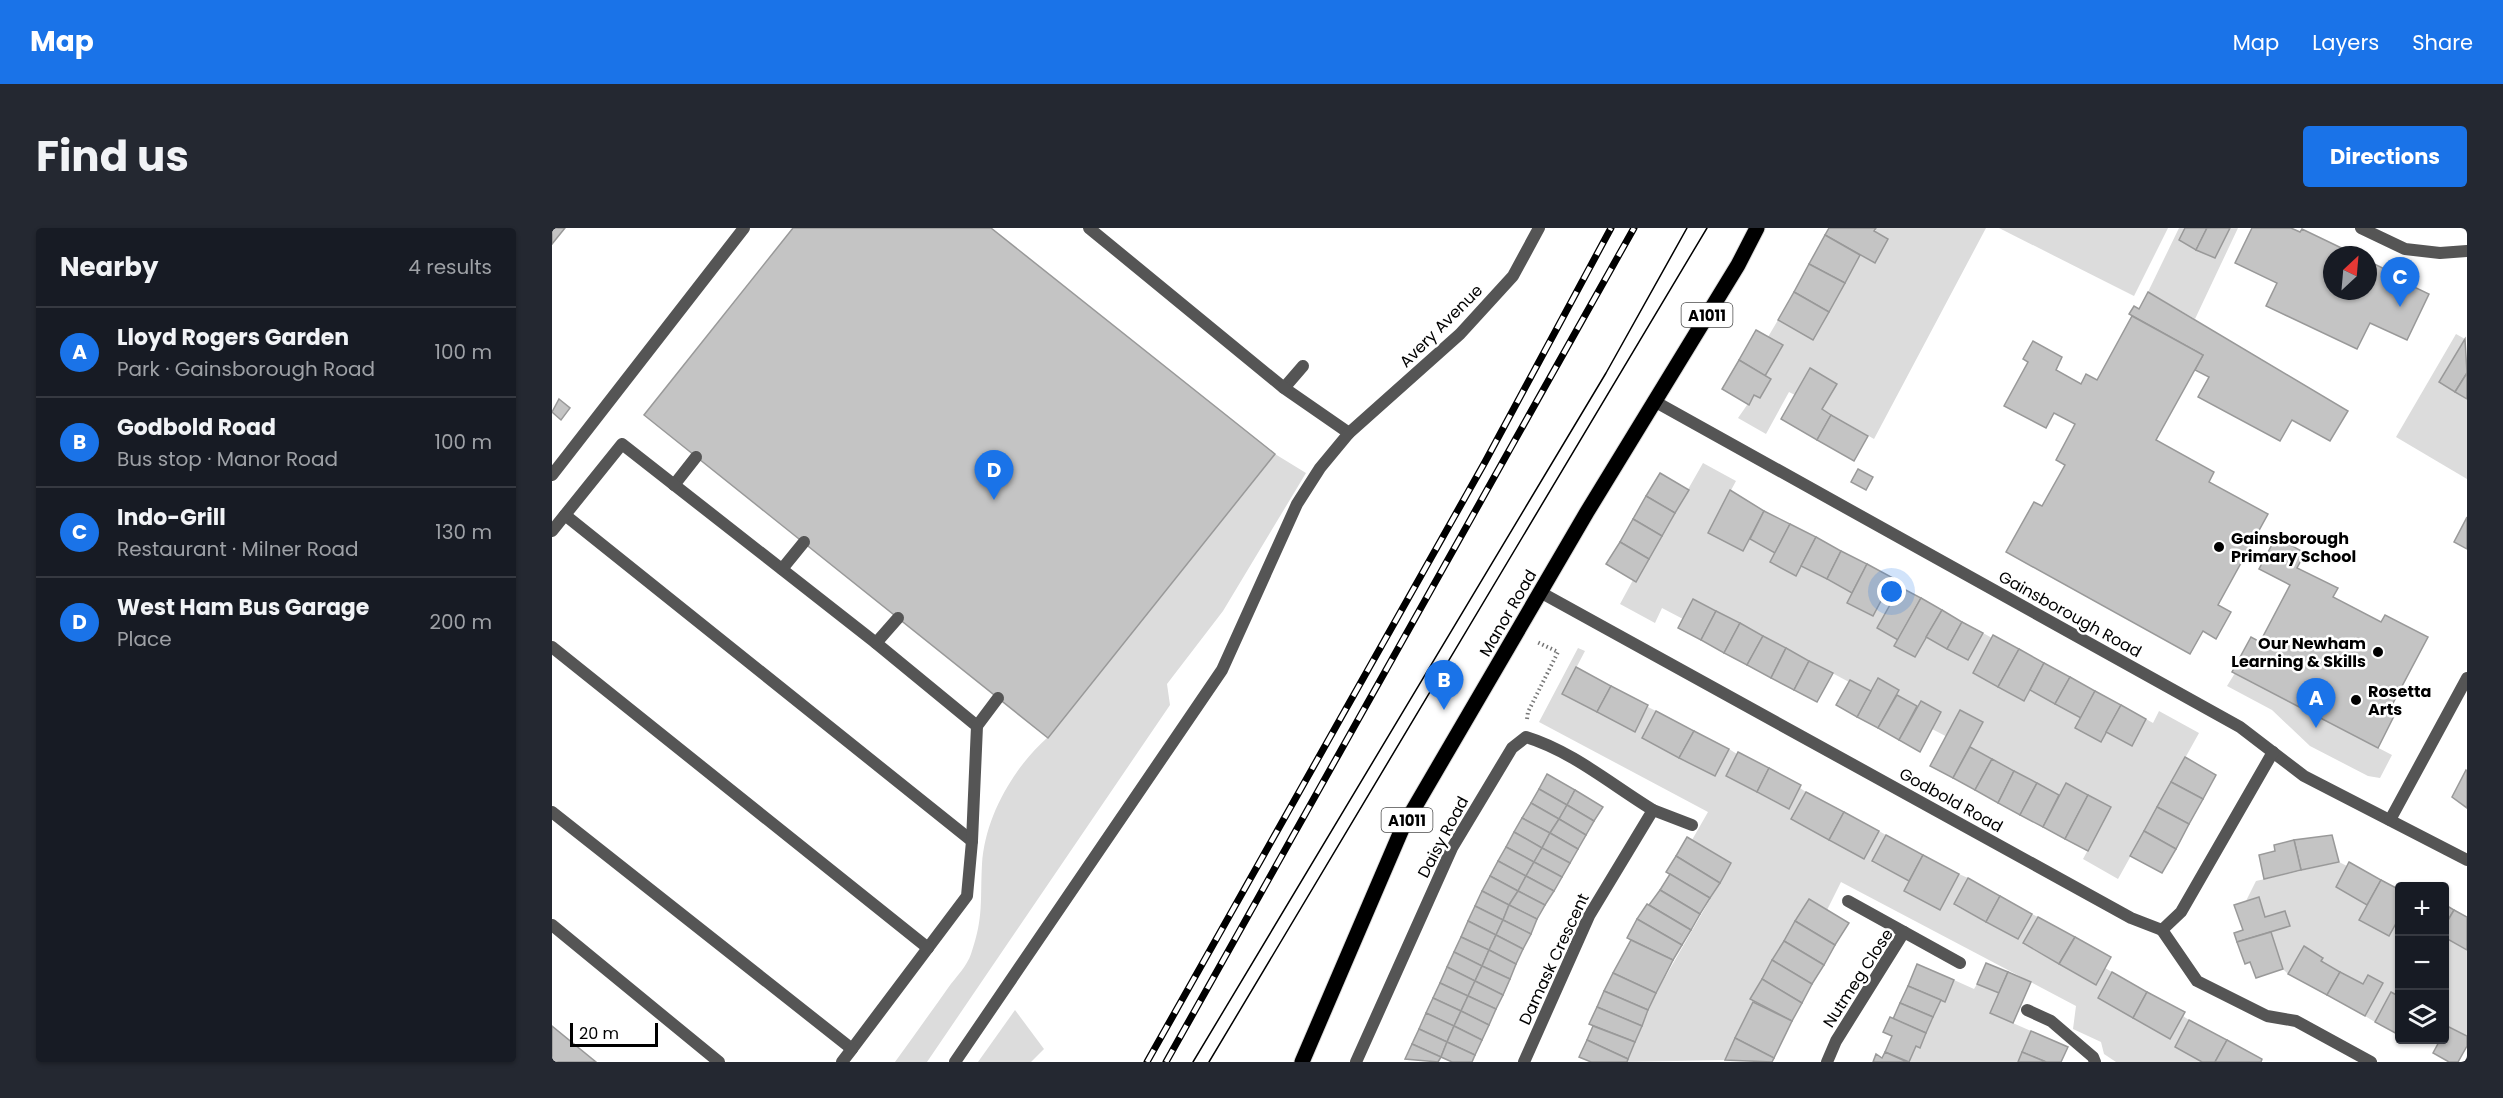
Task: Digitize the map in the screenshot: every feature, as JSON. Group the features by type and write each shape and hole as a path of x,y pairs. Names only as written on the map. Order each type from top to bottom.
{"main road":[{"name":"Manor Road","path":"1302,1062 1402,829 1540,592 1738,265 1757,228"}],"street":[{"path":"552,475 744,228"},
{"path":"1089,228 1284,388 1349,433"},
{"name":"Avery Avenue","path":"955,1062 1222,670 1297,504 1320,468 1349,433 1460,334 1513,276 1539,228"},
{"path":"2361,228 2405,249 2440,253 2467,251"},
{"path":"1284,388 1303,366"},
{"name":"Gainsborough Road","path":"1654,401 2240,727 2304,776 2467,860"},
{"path":"552,531 622,444 876,643 977,726"},
{"path":"674,485 696,457"},
{"path":"565,515 972,841"},
{"path":"782,569 804,542"},
{"name":"Godbold Road","path":"1540,592 2121,912 2162,930"},
{"path":"876,643 898,618"},
{"path":"552,647 928,948"},
{"path":"2390,820 2467,678"},
{"path":"842,1062 967,896 977,726 998,698"},
{"path":"1526,737 1585,766 1653,810 1692,825"},
{"name":"Daisy Road","path":"1356,1062 1452,848 1512,748 1526,737"},
{"path":"2273,752 2181,912 2162,930 2197,981 2267,1016 2296,1021 2371,1062"},
{"name":"Damask Crescent","path":"1524,1062 1589,916 1653,810"},
{"path":"552,812 852,1048"},
{"path":"1848,901 1904,932"},
{"path":"552,925 719,1062"},
{"name":"Nutmeg Close","path":"1827,1062 1836,1041 1904,932 1960,963"},
{"path":"2027,1010 2051,1021 2093,1057 2095,1062"}],"path":[{"path":"1526,737 1528,712 1558,652 1535,641"}],"shaded area":[{"path":"1876,228 1986,228 1874,439 1822,409 1810,369 1795,395 1789,392 1766,434 1738,418 1754,395 1760,398 1771,380 1765,376 1768,337 1778,320 1813,339 1860,255 1875,263"},
{"path":"1999,228 2168,228 2134,296"},
{"path":"2179,228 2185,228 2179,240 2214,258 2230,228 2238,228 2195,319 2148,292"},
{"path":"2456,334 2465,339 2439,381 2467,399 2467,479 2396,437"},
{"path":"1275,454 1306,473 1223,611 1167,684 1170,705 927,1062 895,1062 969,958 980,919 984,846 995,811 1013,778"},
{"path":"1703,463 1736,481 1708,533 1743,551 1750,539 1852,593 1847,603 1872,616 1891,582 1900,587 1877,628 1898,640 1895,646 1915,657 1926,637 1968,660 1983,633 1992,638 1973,673 2023,701 2030,690 2132,746 2146,719 2153,723 2159,711 2199,733 2118,879 2083,859 2111,807 2066,784 2059,795 1932,729 1941,712 1921,701 1917,706 1897,695 1899,690 1879,678 1871,691 1851,680 1849,682 1694,599 1683,619 1662,608 1655,623 1620,604 1633,580 1636,581"},
{"path":"1578,648 1585,651 1563,693 1635,731 1648,707 1656,711 1643,738 1715,776 1729,749 1737,754 1726,776 1788,809 1800,788 1806,792 1791,818 1879,831 1886,835 1872,862 1909,881 1904,891 1940,909 1959,874 1968,878 1954,905 2018,939 2032,914 2038,917 2023,944 2095,984 2105,968 2112,972 2098,998 2170,1038 2183,1016 2189,1020 2175,1047 2202,1062 2116,1062 2104,1054 2101,1042 2073,1029 2076,1006 1841,882 1827,910 1809,899 1750,999 1753,1002 1725,1060 1627,1062 1656,993 1731,863 1692,840 1708,812 1539,722"},
{"path":"2235,673 2392,755 2380,778 2368,776 2310,746 2272,710 2227,686"},
{"path":"2339,862 2347,866 2336,887 2367,905 2359,920 2395,916 2395,1001 2375,1022 2365,1016 2383,983 2368,975 2363,984 2321,961 2323,957 2304,946 2288,974 2283,969 2271,932 2290,926 2285,912 2265,917 2259,897 2246,901 2256,881"},
{"path":"2449,939 2467,950 2467,1036 2449,1027"},
{"path":"1954,980 1974,989 1977,984 1999,993 1990,1013 2031,1031 2018,1062 1909,1062 1916,1046 1920,1048 1941,1000"},
{"path":"1015,1010 1044,1049 1031,1062 978,1062"}],"building":[{"path":"552,228 565,228 552,244"},
{"path":"793,228 991,228 1275,454 1048,738 644,415"},
{"path":"1829,228 1876,228 1874,231 1888,239 1875,263 1825,235"},
{"path":"2185,228 2207,228 2196,250 2179,240"},
{"path":"2207,228 2230,228 2215,258 2196,250"},
{"path":"2252,228 2291,228 2300,232 2302,229 2337,246 2323,246 2323,300 2377,300 2377,265 2391,272 2389,275 2429,294 2407,340 2370,323 2357,349 2266,306 2277,283 2235,263"},
{"path":"1825,235 1860,255 1845,283 1809,264"},
{"path":"1809,264 1845,283 1829,312 1794,292"},
{"path":"1794,292 1829,312 1813,340 1778,320"},
{"path":"2148,292 2348,411 2330,441 2292,420 2280,441 2198,397 2209,377 2195,370 2203,355 2129,314 2134,306 2139,309"},
{"path":"2132,316 2203,355 2156,440 2214,472 2209,482 2268,514 2218,605 2231,612 2216,639 2203,631 2190,654 2006,552 2034,502 2042,506 2065,465 2056,460 2075,424 2054,413 2046,428 2004,406 2028,362 2023,359 2033,341 2062,357 2056,370 2081,384 2086,374 2097,380"},
{"path":"1756,330 1783,345 1765,376 1739,360"},
{"path":"2465,339 2467,373 2455,392 2439,382"},
{"path":"1739,360 1771,379 1760,398 1754,395 1749,405 1722,389"},
{"path":"1810,368 1837,384 1822,409 1831,415 1817,440 1781,419"},
{"path":"2467,373 2467,399 2455,392"},
{"path":"559,399 570,408 561,420 552,412"},
{"path":"1831,415 1868,436 1854,461 1817,440"},
{"path":"1858,469 1873,477 1866,490 1851,482"},
{"path":"1660,473 1689,490 1675,513 1646,496"},
{"path":"1730,490 1764,511 1743,551 1708,533"},
{"path":"1646,496 1675,513 1662,536 1633,519"},
{"path":"1764,511 1790,524 1775,553 1750,539"},
{"path":"2467,517 2467,549 2454,542"},
{"path":"1633,519 1662,536 1649,559 1620,542"},
{"path":"1790,524 1816,537 1796,576 1770,562"},
{"path":"1816,537 1841,551 1827,579 1801,566"},
{"path":"2276,537 2305,553 2297,568 2338,588 2333,597 2381,622 2385,615 2428,637 2391,707 2397,710 2378,748 2232,672 2251,637 2260,642 2290,585 2259,569"},
{"path":"1620,542 1649,559 1636,582 1606,564"},
{"path":"1841,551 1867,564 1852,593 1827,579"},
{"path":"1867,564 1893,578 1873,616 1847,603"},
{"path":"1900,587 1921,598 1898,640 1877,628"},
{"path":"1921,598 1942,610 1915,657 1894,646"},
{"path":"1693,599 1716,611 1701,640 1678,628"},
{"path":"1942,610 1962,622 1947,649 1926,637"},
{"path":"1716,611 1740,623 1724,653 1701,640"},
{"path":"1962,622 1983,633 1968,660 1947,649"},
{"path":"1740,623 1763,636 1747,665 1724,653"},
{"path":"1993,635 2019,649 1998,687 1973,673"},
{"path":"1763,636 1786,648 1771,678 1747,665"},
{"path":"1786,648 1809,661 1794,690 1771,678"},
{"path":"2019,649 2044,663 2024,701 1998,687"},
{"path":"1809,661 1833,673 1817,702 1794,690"},
{"path":"2044,663 2070,677 2055,704 2030,690"},
{"path":"1576,667 1611,686 1597,712 1562,694"},
{"path":"2070,677 2095,691 2081,718 2055,704"},
{"path":"1878,678 1899,690 1878,728 1857,717"},
{"path":"1850,680 1871,691 1857,717 1836,705"},
{"path":"1611,686 1648,705 1635,732 1597,712"},
{"path":"2095,691 2121,705 2101,742 2075,728"},
{"path":"1897,695 1917,706 1899,740 1878,728"},
{"path":"1921,701 1941,712 1920,752 1899,740"},
{"path":"2121,705 2146,719 2132,746 2106,732"},
{"path":"1960,710 1983,722 1953,778 1930,766"},
{"path":"1656,711 1694,731 1679,758 1642,738"},
{"path":"1694,731 1729,749 1715,776 1679,758"},
{"path":"1970,747 1992,759 1975,790 1953,778"},
{"path":"1738,752 1769,768 1757,792 1726,776"},
{"path":"2185,757 2216,775 2203,799 2171,782"},
{"path":"1992,759 2014,771 1998,803 1975,790"},
{"path":"1769,768 1801,785 1789,809 1757,792"},
{"path":"2014,771 2037,783 2020,815 1998,803"},
{"path":"2467,771 2467,808 2452,797"},
{"path":"1547,774 1575,790 1567,805 1539,789"},
{"path":"2171,782 2203,799 2189,824 2157,807"},
{"path":"2037,783 2059,795 2043,827 2020,815"},
{"path":"2066,783 2088,795 2065,839 2043,827"},
{"path":"1539,789 1567,805 1559,819 1531,803"},
{"path":"1575,790 1603,807 1594,821 1567,805"},
{"path":"1806,792 1844,812 1829,840 1791,819"},
{"path":"2088,795 2111,807 2088,851 2065,839"},
{"path":"1531,803 1559,819 1550,833 1522,818"},
{"path":"1567,805 1594,821 1586,835 1559,819"},
{"path":"2157,807 2189,824 2176,849 2144,831"},
{"path":"1844,812 1879,831 1864,859 1829,840"},
{"path":"1522,818 1550,833 1542,848 1514,832"},
{"path":"1559,819 1586,835 1578,849 1550,833"},
{"path":"2144,831 2176,849 2162,873 2130,856"},
{"path":"1514,832 1542,848 1534,862 1506,847"},
{"path":"1550,833 1578,849 1570,863 1542,848"},
{"path":"1886,835 1923,855 1909,881 1872,861"},
{"path":"2332,835 2339,862 2301,870 2294,840"},
{"path":"1687,837 1731,863 1720,883 1676,856"},
{"path":"2294,840 2301,870 2264,879 2259,855 2275,851 2274,845"},
{"path":"1506,847 1534,862 1526,876 1498,861"},
{"path":"1542,848 1570,863 1562,877 1534,862"},
{"path":"1923,855 1959,874 1940,910 1904,891"},
{"path":"1676,856 1720,883 1710,898 1666,872"},
{"path":"1498,861 1526,876 1518,891 1490,876"},
{"path":"1534,862 1562,877 1554,891 1526,876"},
{"path":"2349,862 2381,880 2367,905 2336,887"},
{"path":"1670,874 1710,898 1700,914 1660,890"},
{"path":"1490,876 1518,891 1509,905 1482,891"},
{"path":"1526,876 1554,891 1545,905 1518,891"},
{"path":"1968,878 2000,896 1986,922 1954,904"},
{"path":"2381,880 2395,887 2395,925 2389,936 2359,920"},
{"path":"1660,890 1700,914 1691,930 1649,905"},
{"path":"1482,891 1509,905 1503,920 1475,906"},
{"path":"1518,891 1545,905 1537,919 1509,905"},
{"path":"2000,896 2032,914 2018,939 1986,922"},
{"path":"2259,897 2265,917 2285,911 2290,926 2237,942 2234,933 2243,930 2234,905"},
{"path":"1809,899 1849,923 1835,945 1795,921"},
{"path":"1647,904 1691,930 1682,945 1637,919"},
{"path":"1509,905 1537,919 1531,934 1503,920"},
{"path":"1475,906 1503,920 1496,935 1468,921"},
{"path":"2449,907 2454,910 2449,918"},
{"path":"2454,910 2467,917 2467,950 2449,940 2449,918"},
{"path":"2038,917 2075,937 2059,964 2023,943"},
{"path":"1637,919 1682,945 1673,960 1627,938"},
{"path":"1503,920 1531,934 1523,949 1496,935"},
{"path":"1468,921 1496,935 1489,950 1461,937"},
{"path":"1795,921 1835,945 1824,965 1784,941"},
{"path":"2271,932 2283,969 2256,978 2250,962 2245,964 2237,942"},
{"path":"1496,935 1523,949 1516,964 1489,950"},
{"path":"1461,937 1489,950 1482,966 1454,952"},
{"path":"2075,937 2111,957 2096,985 2059,964"},
{"path":"1631,940 1673,960 1656,993 1613,973"},
{"path":"1784,941 1824,965 1812,984 1772,960"},
{"path":"2304,946 2323,958 2321,961 2340,972 2327,995 2288,974"},
{"path":"1489,950 1516,964 1510,979 1482,966"},
{"path":"1454,952 1482,966 1475,981 1447,967"},
{"path":"1772,960 1812,984 1802,1003 1762,979"},
{"path":"1986,963 2008,972 1999,993 1977,984"},
{"path":"1917,964 1954,980 1945,1002 1908,986"},
{"path":"1482,966 1510,979 1503,995 1475,981"},
{"path":"1447,967 1475,981 1468,996 1440,983"},
{"path":"2008,972 2031,982 2013,1023 1990,1013"},
{"path":"2112,972 2147,992 2133,1018 2098,998"},
{"path":"2340,972 2363,984 2368,975 2383,983 2365,1016 2327,995"},
{"path":"1613,973 1656,993 1648,1010 1604,991"},
{"path":"1762,979 1802,1003 1792,1021 1750,999"},
{"path":"1475,981 1503,995 1496,1009 1468,996"},
{"path":"1440,983 1468,996 1461,1011 1433,998"},
{"path":"1908,986 1941,1000 1933,1017 1900,1003"},
{"path":"1604,991 1648,1010 1642,1026 1597,1007"},
{"path":"2147,992 2185,1012 2170,1039 2133,1018"},
{"path":"2391,992 2395,994 2395,1033 2375,1022"},
{"path":"1468,996 1496,1009 1489,1025 1461,1011"},
{"path":"1433,998 1461,1011 1454,1026 1426,1013"},
{"path":"1753,1002 1792,1021 1774,1058 1735,1038"},
{"path":"1900,1003 1933,1017 1926,1033 1893,1019"},
{"path":"1597,1007 1642,1026 1635,1042 1589,1024"},
{"path":"1461,1011 1489,1025 1482,1040 1454,1026"},
{"path":"1426,1013 1454,1026 1447,1042 1419,1029"},
{"path":"1890,1017 1926,1033 1920,1048 1916,1046 1909,1062 1885,1052 1892,1036 1883,1032"},
{"path":"2189,1020 2227,1040 2215,1062 2202,1062 2175,1047"},
{"path":"552,1026 596,1062 552,1062"},
{"path":"1454,1026 1482,1040 1475,1055 1447,1042"},
{"path":"1593,1026 1635,1042 1628,1059 1587,1040"},
{"path":"2449,1027 2467,1036 2467,1046 2458,1062 2449,1062 2433,1053 2438,1044 2449,1044"},
{"path":"1419,1029 1447,1042 1441,1057 1412,1044"},
{"path":"2031,1031 2068,1047 2061,1062 2046,1062 2022,1052"},
{"path":"1735,1038 1774,1058 1772,1062 1725,1060"},
{"path":"1587,1040 1628,1059 1627,1062 1591,1062 1579,1057"},
{"path":"2227,1040 2262,1059 2261,1062 2215,1062"},
{"path":"1447,1042 1475,1055 1472,1062 1452,1062 1441,1057"},
{"path":"1412,1044 1441,1057 1438,1062 1405,1059"},
{"path":"1885,1052 1907,1062 1873,1062 1876,1054 1882,1058"},
{"path":"2022,1052 2046,1062 2018,1062"}],"tram line":[{"path":"1193,1062 1606,373 1687,228"},
{"path":"1209,1062 1707,228"}],"railway":[{"path":"1147,1062 1485,462 1611,228"},
{"path":"1166,1062 1634,228"}],"place":[{"name":"Indo-Grill","path":"2400,307"},
{"name":"West Ham Bus Garage","path":"994,500"},
{"name":"Gainsborough Primary School","path":"2219,547"},
{"name":"Our Newham Learning & Skills","path":"2378,652"},
{"name":"Rosetta Arts","path":"2356,700"},
{"name":"Godbold Road","path":"1444,710"},
{"name":"Lloyd Rogers Garden","path":"2316,728"}]}
